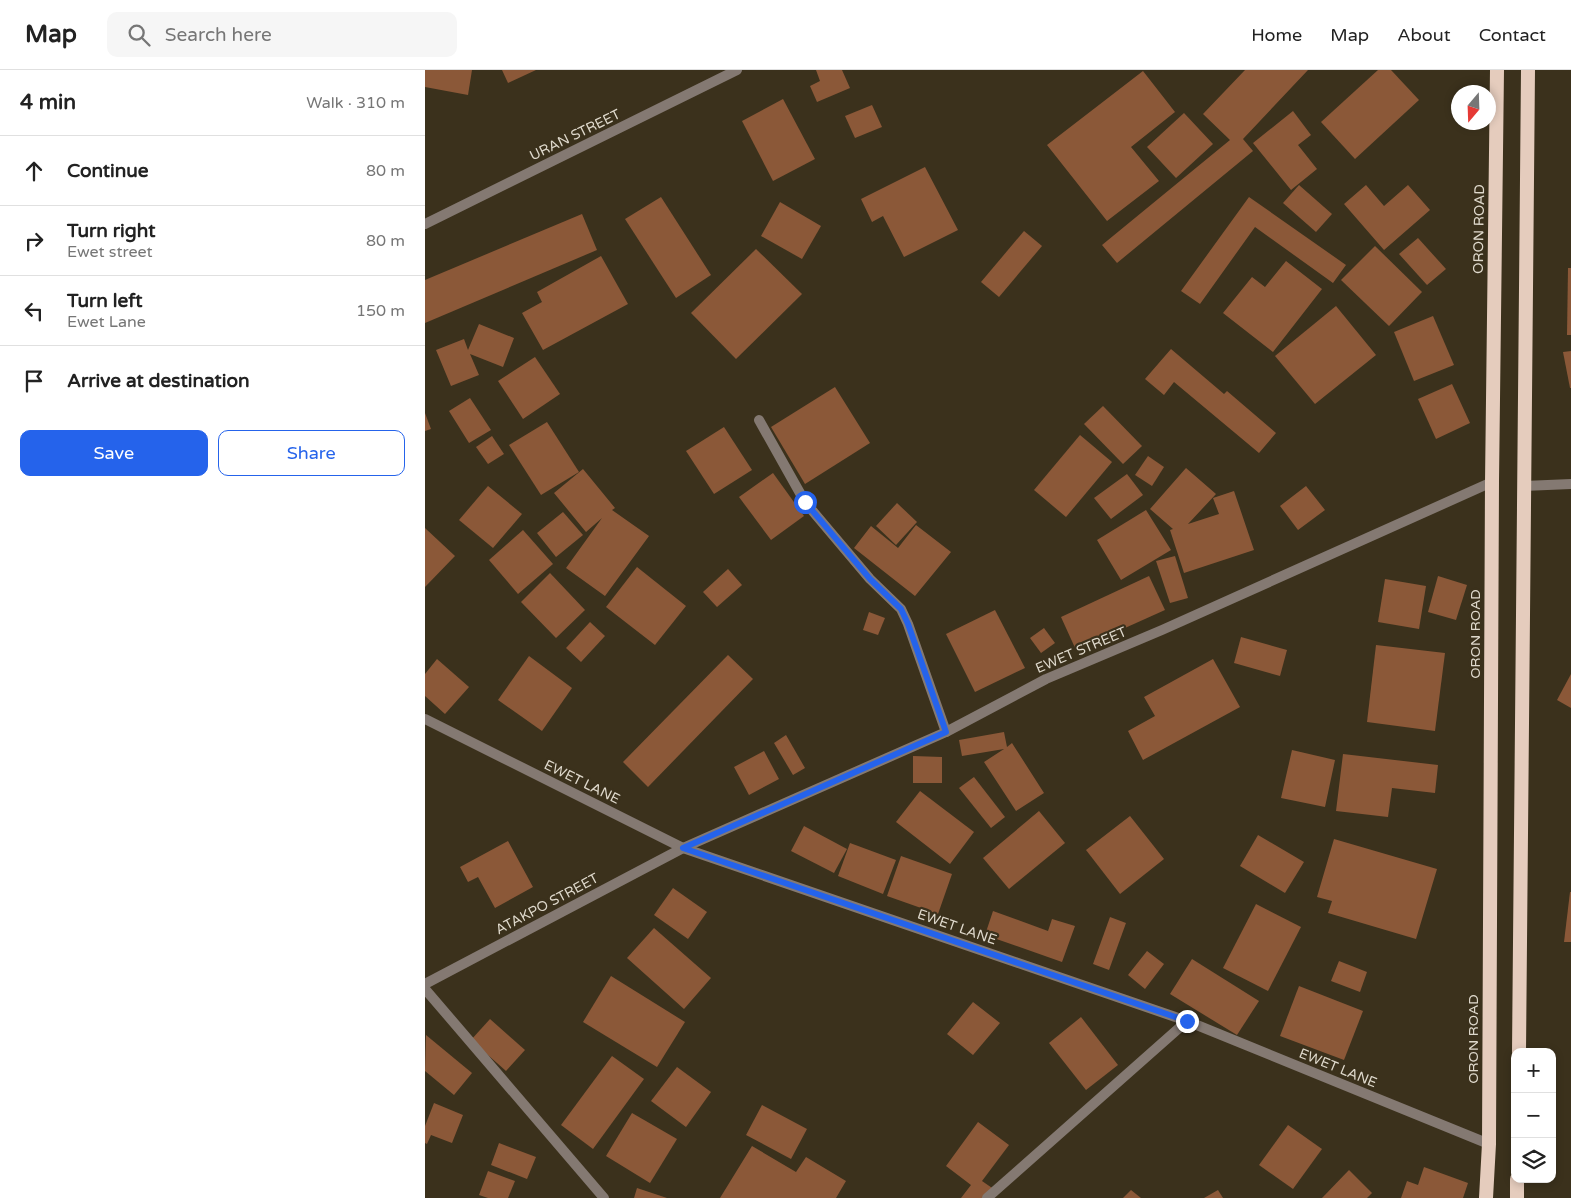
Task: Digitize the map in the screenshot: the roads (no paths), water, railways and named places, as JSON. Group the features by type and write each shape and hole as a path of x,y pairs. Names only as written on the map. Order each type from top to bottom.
{"highway":[{"name":"ORON ROAD","path":"1486,1198 1489,1144 1491,482 1497,70"},
{"path":"1519,1048 1528,70"},
{"path":"1517,1183 1517,1198"}],"street":[{"name":"URAN STREET","path":"425,224 737,70"},
{"path":"759,420 805,502 870,579 901,609 946,732"},
{"name":"EWET STREET","path":"683,848 946,732 1046,679 1162,630 1491,482"},
{"path":"1523,486 1571,484"},
{"name":"EWET LANE","path":"425,719 683,848 1187,1021 1489,1144"},
{"name":"ATAKPO STREET","path":"425,984 683,848"},
{"path":"425,989 604,1198"},
{"path":"987,1198 1187,1021"}]}
